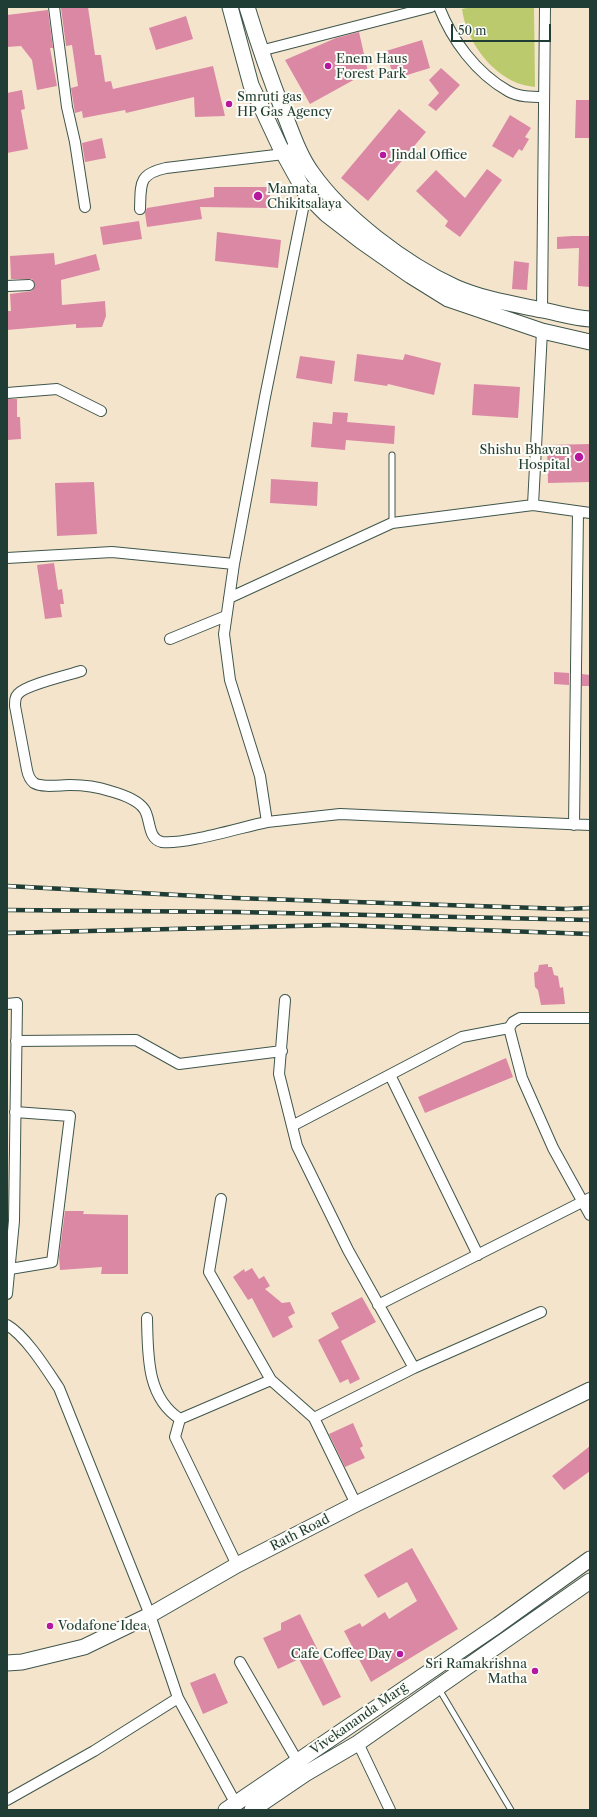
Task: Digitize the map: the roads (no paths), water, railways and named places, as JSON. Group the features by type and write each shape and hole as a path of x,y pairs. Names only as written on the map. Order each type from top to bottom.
{"street":[{"path":"54,7 67,107 75,142 85,207"},
{"path":"230,7 251,85 284,154 306,194 326,214 411,276 448,299 542,331 590,342"},
{"path":"247,7 260,50 296,144 311,172 332,198 365,228 421,268 455,287 495,301 587,319"},
{"path":"260,50 431,7"},
{"path":"439,7 445,22 462,49 483,73 508,92 527,96 544,97"},
{"path":"542,310 545,7"},
{"path":"140,209 141,183 144,176 149,173 166,168 284,154 296,144"},
{"path":"266,822 260,776 230,680 224,634 234,564 265,397 306,194"},
{"path":"7,286 29,285"},
{"path":"533,505 542,331"},
{"path":"7,393 57,389 101,410"},
{"path":"229,598 392,522 533,505 590,513"},
{"path":"574,824 578,512"},
{"path":"7,558 112,552 234,564"},
{"path":"170,640 226,616"},
{"path":"81,671 25,688 18,694 15,706 29,778 34,783 47,785 72,785 108,790 137,802 144,809 151,831 160,842 195,838 266,822 340,814 590,824"},
{"path":"285,1000 279,1074 300,1153 348,1250 414,1368"},
{"path":"7,1004 17,1002 14,1221 7,1294"},
{"path":"292,1126 462,1037 509,1028 513,1022 520,1018 590,1018"},
{"path":"509,1028 522,1078 553,1148 586,1200 590,1215"},
{"path":"16,1041 136,1040 179,1064 282,1051"},
{"path":"390,1074 478,1255"},
{"path":"10,1269 52,1262 70,1116 15,1112"},
{"path":"221,1199 209,1272 271,1380 314,1418 356,1504"},
{"path":"378,1305 586,1200"},
{"path":"314,1418 414,1368 541,1312"},
{"path":"147,1318 148,1356 155,1391 169,1411 180,1419"},
{"path":"7,1325 12,1328 38,1356 59,1388 150,1614 178,1698 231,1807"},
{"path":"180,1419 271,1380"},
{"name":"Rath Road","path":"7,1663 22,1662 84,1647 150,1614 237,1565 356,1504 590,1390"},
{"path":"180,1419 175,1437 237,1565"},
{"name":"Vivekananda Marg","path":"231,1807 498,1625 590,1559"},
{"name":"Vivekananda Marg","path":"252,1810 305,1774 358,1743 590,1581"},
{"path":"240,1662 298,1762"},
{"path":"7,1800 94,1751 178,1698"},
{"path":"358,1743 390,1810"}],"lane":[{"path":"392,455 392,522"},
{"path":"438,1688 511,1810"}],"railway":[{"path":"7,886 235,898 566,909 590,908"},
{"path":"7,910 237,912 590,920"},
{"path":"7,933 335,925 590,934"}],"place":[{"name":"Enem Haus Forest Park","path":"328,66"},
{"name":"Smruti gas HP Gas Agency","path":"229,104"},
{"name":"Jindal Office","path":"383,155"},
{"name":"Mamata Chikitsalaya","path":"258,196"},
{"name":"Shishu Bhavan Hospital","path":"579,457"},
{"name":"Vodafone Idea","path":"50,1626"},
{"name":"Cafe Coffee Day","path":"400,1654"},
{"name":"Sri Ramakrishna Matha","path":"535,1671"}]}
